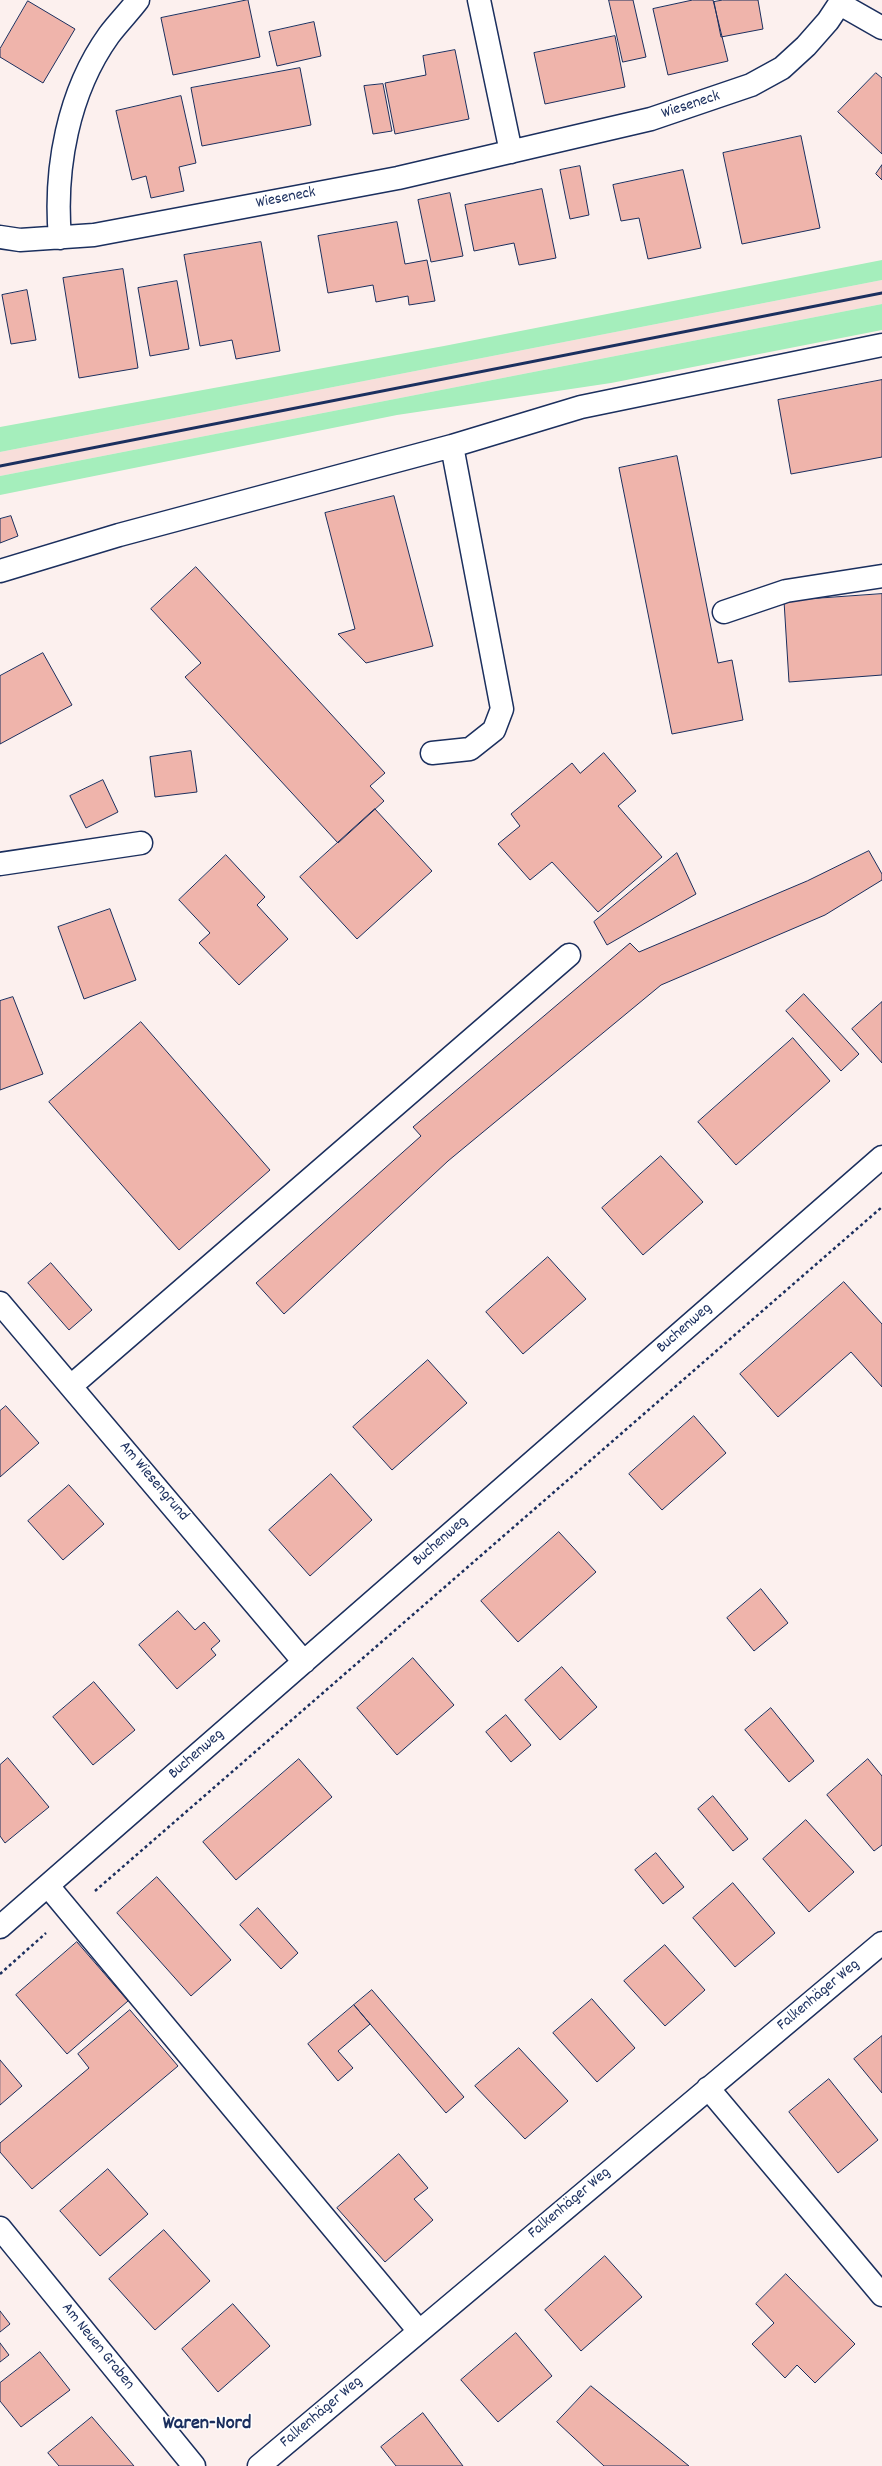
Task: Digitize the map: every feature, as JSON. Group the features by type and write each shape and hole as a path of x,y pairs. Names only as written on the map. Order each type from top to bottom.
{"street":[{"path":"60,238 58,211 65,147 71,112 83,84 109,36 138,0"},
{"path":"479,0 511,152"},
{"name":"Wieseneck","path":"0,237 20,240 94,235 390,180 651,119 751,85 782,68 801,51 828,21 841,2 882,28"},
{"path":"0,571 119,535 452,446 581,407 882,345"},
{"path":"432,753 470,749 494,730 502,709 452,446"},
{"path":"724,612 786,591 882,576"},
{"path":"0,864 141,843"},
{"path":"71,1386 569,955"},
{"name":"Buchenweg","path":"0,1927 882,1157"},
{"name":"Am Wiesengrund","path":"0,1303 101,1420 304,1662"},
{"path":"48,1886 419,2331"},
{"name":"Falkenhäger Weg","path":"259,2466 882,1943"},
{"path":"708,2088 882,2295"},
{"name":"Am Neuen Graben","path":"0,2228 194,2466"}],"path":[{"path":"0,1974 882,1207"}],"shaded area":[{"path":"882,280 882,304 0,476 0,452"}],"green space":[{"path":"882,260 882,280 0,452 0,427 444,346"},
{"path":"882,304 882,330 611,383 397,415 0,495 0,476"}],"building":[{"path":"248,0 260,57 173,75 161,18"},
{"path":"609,0 633,0 646,57 623,62"},
{"path":"693,0 713,0 728,61 668,75 653,9"},
{"path":"723,0 758,0 763,29 721,37 714,2"},
{"path":"28,1 75,29 43,83 0,57 0,49"},
{"path":"314,22 321,56 277,66 269,32"},
{"path":"615,36 625,87 545,104 534,53"},
{"path":"455,50 469,119 395,134 385,83 426,75 423,56"},
{"path":"300,68 311,125 202,146 191,88"},
{"path":"876,73 882,78 882,154 838,112"},
{"path":"383,84 392,131 373,134 364,86"},
{"path":"181,96 196,163 179,167 184,191 151,198 146,176 132,180 116,111"},
{"path":"801,136 820,228 742,244 723,153"},
{"path":"882,165 882,180 876,174"},
{"path":"580,166 589,215 570,219 560,170"},
{"path":"683,170 701,248 648,259 639,218 621,221 613,185"},
{"path":"542,189 556,258 519,265 514,243 474,251 465,205"},
{"path":"450,193 463,256 431,262 418,200"},
{"path":"397,222 405,264 427,260 435,301 409,305 408,296 376,302 373,285 328,293 318,236"},
{"path":"261,242 280,351 236,359 232,340 200,346 184,255"},
{"path":"123,269 138,368 79,378 63,278"},
{"path":"177,281 189,349 150,356 138,288"},
{"path":"27,290 36,340 11,344 2,295"},
{"path":"882,380 882,457 791,474 778,400"},
{"path":"677,456 718,663 732,660 743,720 672,734 619,468"},
{"path":"394,496 433,646 366,663 338,634 355,629 325,513"},
{"path":"11,516 18,536 0,543 0,519"},
{"path":"196,567 385,773 370,786 384,801 338,843 185,677 201,663 151,609"},
{"path":"882,594 882,675 789,682 784,601"},
{"path":"43,653 72,705 0,744 0,676"},
{"path":"191,751 197,792 155,797 150,757"},
{"path":"604,753 636,791 618,806 662,857 598,912 552,862 530,880 498,844 520,826 511,814 572,763 580,773"},
{"path":"103,780 118,812 86,828 70,796"},
{"path":"375,809 432,871 357,939 300,877"},
{"path":"869,851 882,874 882,880 825,915 661,985 448,1161 284,1314 256,1283 421,1136 413,1127 630,943 639,952 807,881"},
{"path":"677,853 696,894 607,945 594,922"},
{"path":"226,855 265,897 257,905 288,939 239,985 199,943 210,933 179,900"},
{"path":"110,909 136,980 84,999 58,927"},
{"path":"804,994 859,1054 841,1071 786,1011"},
{"path":"13,997 43,1074 0,1090 0,1001"},
{"path":"882,1002 882,1063 852,1029"},
{"path":"141,1022 270,1170 179,1250 49,1102"},
{"path":"793,1038 830,1081 736,1165 698,1122"},
{"path":"661,1156 703,1202 643,1255 602,1208"},
{"path":"548,1257 586,1299 523,1354 486,1312"},
{"path":"51,1263 92,1310 69,1330 28,1283"},
{"path":"844,1282 882,1324 882,1387 851,1352 778,1417 740,1374"},
{"path":"428,1360 467,1403 392,1470 353,1427"},
{"path":"6,1406 39,1443 0,1477 0,1411"},
{"path":"694,1416 726,1453 662,1510 629,1474"},
{"path":"331,1474 372,1520 310,1576 269,1530"},
{"path":"69,1485 104,1524 63,1560 28,1521"},
{"path":"559,1532 596,1572 518,1642 481,1601"},
{"path":"761,1589 788,1623 754,1651 727,1618"},
{"path":"178,1611 195,1630 204,1622 220,1641 211,1649 216,1655 177,1689 139,1645"},
{"path":"413,1658 454,1705 397,1755 357,1708"},
{"path":"562,1667 597,1707 560,1740 525,1700"},
{"path":"94,1682 135,1730 93,1765 53,1717"},
{"path":"771,1708 814,1761 789,1782 745,1730"},
{"path":"506,1715 531,1745 511,1762 486,1732"},
{"path":"8,1758 49,1807 5,1843 0,1836 0,1765"},
{"path":"299,1759 332,1797 236,1880 203,1842"},
{"path":"868,1759 882,1776 882,1845 874,1851 827,1795"},
{"path":"713,1796 748,1839 733,1851 698,1809"},
{"path":"806,1820 854,1872 809,1912 763,1859"},
{"path":"656,1853 684,1887 663,1904 635,1870"},
{"path":"157,1877 231,1960 191,1996 117,1913"},
{"path":"733,1883 775,1933 735,1967 693,1918"},
{"path":"258,1908 298,1953 281,1969 240,1925"},
{"path":"77,1942 128,2001 67,2054 16,1995"},
{"path":"665,1945 705,1990 665,2026 624,1981"},
{"path":"372,1990 464,2097 446,2113 354,2005"},
{"path":"592,1999 635,2048 597,2082 553,2033"},
{"path":"354,2005 370,2024 338,2051 353,2068 338,2081 308,2044"},
{"path":"130,2010 178,2066 32,2189 0,2152 0,2143 89,2068 78,2054"},
{"path":"882,2036 882,2093 854,2059"},
{"path":"519,2048 568,2101 525,2139 475,2086"},
{"path":"0,2060 22,2086 0,2105"},
{"path":"829,2079 878,2140 838,2173 789,2112"},
{"path":"399,2154 428,2188 414,2199 433,2220 385,2262 337,2208"},
{"path":"108,2169 148,2214 100,2256 60,2211"},
{"path":"164,2230 210,2281 155,2330 109,2279"},
{"path":"605,2256 642,2297 581,2351 545,2310"},
{"path":"786,2274 855,2344 815,2383 797,2365 785,2378 752,2344 774,2323 756,2304"},
{"path":"233,2304 270,2346 218,2392 182,2349"},
{"path":"0,2311 10,2324 0,2332"},
{"path":"516,2333 552,2376 498,2422 461,2380"},
{"path":"0,2343 9,2355 0,2362"},
{"path":"40,2352 70,2390 21,2427 0,2401 0,2383"},
{"path":"591,2386 689,2466 604,2466 557,2422"},
{"path":"423,2413 463,2466 396,2466 381,2447"},
{"path":"92,2417 134,2466 59,2466 48,2453"}],"railway":[{"path":"0,466 882,293"}],"district":[{"name":"Waren-Nord","path":"207,2425"}]}
